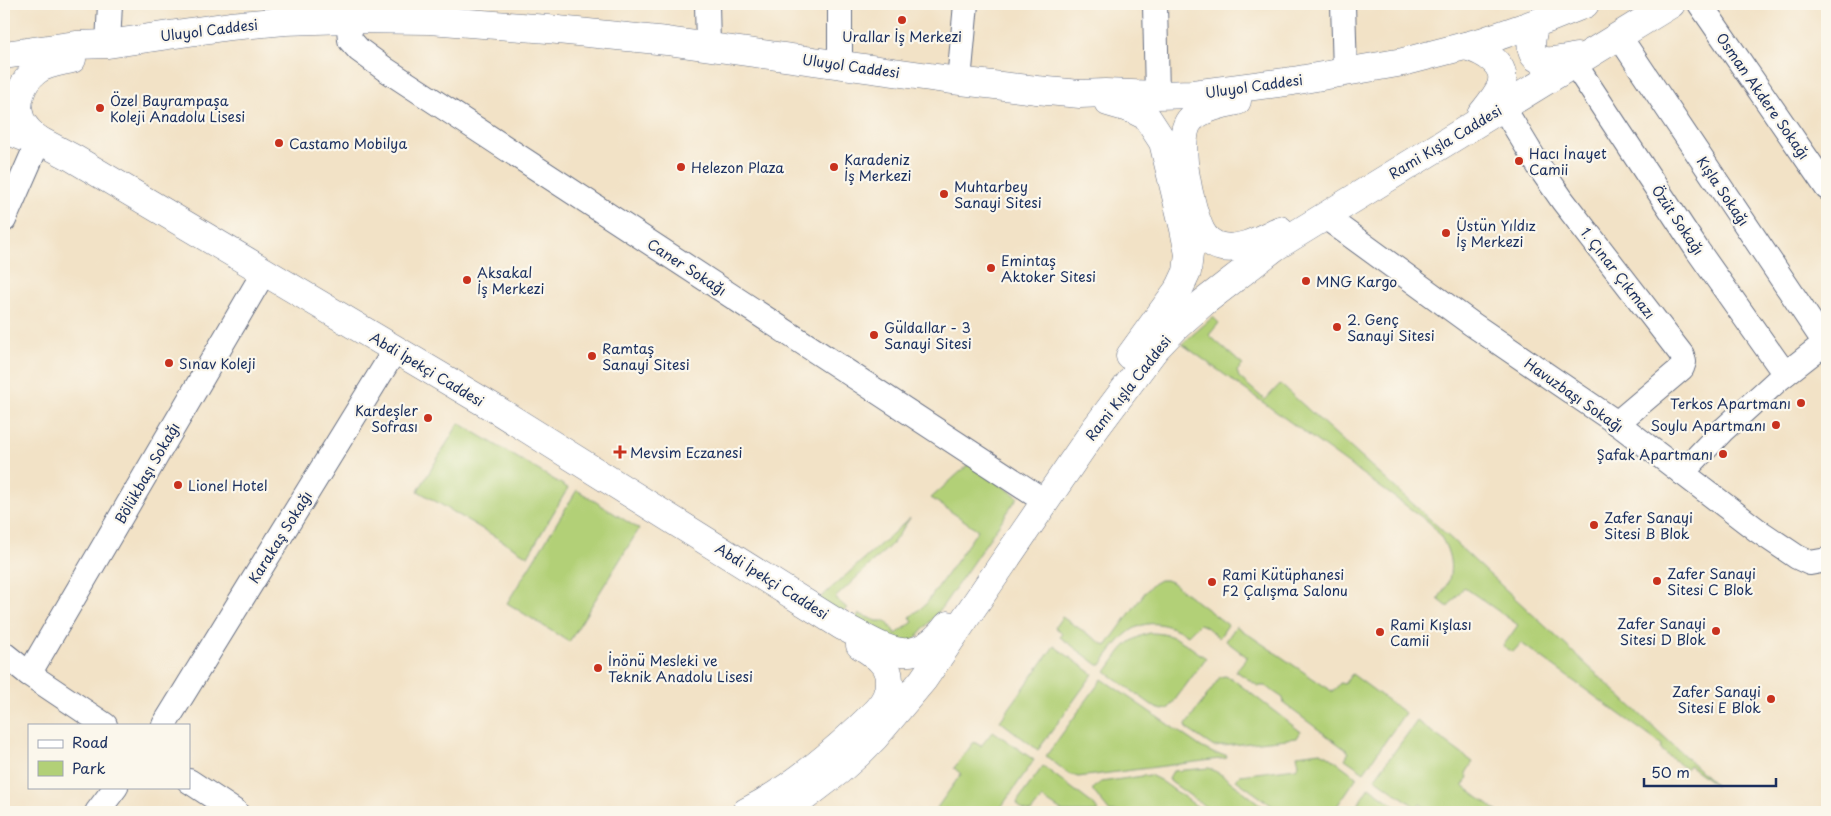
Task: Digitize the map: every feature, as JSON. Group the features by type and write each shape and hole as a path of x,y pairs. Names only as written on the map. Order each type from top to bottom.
{"main road":[{"name":"Uluyol Caddesi","path":"108,44 347,11 630,37 958,81 1080,94 1157,95 1192,94 1292,81 1403,62 1466,46 1535,24 1585,4"},
{"name":"Rami Kışla Caddesi","path":"785,812 840,770 875,737 923,680 1016,541 1046,502 1095,429 1155,350 1177,326 1275,247 1671,4"},
{"path":"1535,24 1530,43 1535,57 1541,61 1551,62 1581,59"},
{"path":"4,55 76,45 108,44"},
{"path":"38,140 21,119 19,110 20,94 24,84 30,76 44,66 93,54 108,44"},
{"path":"1466,46 1488,55 1501,70 1502,80 1501,87 1472,126"},
{"path":"1292,81 1256,96 1215,106 1191,120 1186,127 1183,142 1183,160 1189,191 1200,230 1212,243 1221,247 1235,248 1242,246 1305,221 1324,216"},
{"path":"1080,94 1132,108 1146,116 1154,127 1163,142 1189,254 1187,272 1180,287 1124,365 1095,429"},
{"name":"Abdi İpekçi Caddesi","path":"4,129 38,140 73,158 395,350 716,546 842,626"},
{"path":"842,626 890,650 907,652 920,649 939,636 992,562 1001,552 1016,541"},
{"path":"746,812 790,785 823,760 870,716 886,697 890,681 887,669 881,660 858,643 842,626"}],"street":[{"path":"108,44 110,4"},
{"path":"707,4 708,46"},
{"path":"840,4 840,64"},
{"path":"958,81 966,4"},
{"path":"1155,4 1157,95"},
{"path":"1344,4 1345,72"},
{"name":"Osman Akdere Sokağı","path":"1700,4 1827,188"},
{"name":"Caner Sokağı","path":"347,11 350,40 358,50 385,69 1046,502"},
{"name":"Kışla Sokağı","path":"1619,36 1826,344"},
{"name":"Özüt Sokağı","path":"1581,59 1698,251 1785,374"},
{"name":"1. Çınar Çıkmazı","path":"1503,107 1540,168 1563,201 1682,355 1684,362 1682,368 1617,423"},
{"path":"4,220 38,140"},
{"name":"Havuzbaşı Sokağı","path":"1324,216 1472,324 1617,423 1757,530 1797,557 1810,563 1827,560"},
{"name":"Bölükbaşı Sokağı","path":"29,674 264,272"},
{"path":"1682,473 1722,431 1785,374 1826,344"},
{"name":"Karakaş Sokağı","path":"165,724 395,350"},
{"path":"4,654 29,674 104,724"},
{"path":"190,782 236,812"},
{"path":"96,812 115,788"}],"green space":[{"path":"1213,317 1219,323 1209,335 1243,365 1237,371 1239,377 1265,400 1280,384 1432,521 1716,785 1689,765 1686,769 1661,750 1662,745 1521,643 1513,652 1503,646 1518,625 1464,587 1448,607 1438,599 1448,582 1451,566 1450,558 1440,535 1430,523 1182,344"},
{"path":"459,423 568,488 528,556 418,491"},
{"path":"970,463 1018,497 940,610 915,639 899,644 851,623 859,614 877,621 886,621 896,634 913,622 910,617 926,604 978,530 931,498"},
{"path":"577,490 639,529 569,642 507,603"},
{"path":"910,518 893,543 835,598 847,608 840,615 818,600"},
{"path":"1160,580 1171,582 1228,625 1219,638 1205,626 1199,624 1188,635 1160,624 1148,624 1128,632 1101,665 1098,665 1060,637 1062,633 1055,627 1062,617 1106,646 1146,591"},
{"path":"1236,626 1333,692 1340,683 1344,684 1352,674 1405,713 1364,772 1345,759 1349,752 1284,704 1283,698 1265,686 1258,686 1236,671 1247,657 1226,641"},
{"path":"1150,633 1174,637 1206,658 1169,708 1163,710 1156,708 1106,672 1129,643"},
{"path":"1054,646 1093,674 1038,750 1000,721"},
{"path":"1220,677 1231,678 1300,731 1296,738 1214,747 1187,729 1186,725"},
{"path":"1102,679 1201,747 1215,754 1226,755 1227,758 1078,777 1069,774 1046,756"},
{"path":"1417,721 1473,762 1466,773 1468,777 1463,786 1498,812 1431,812 1420,804 1417,808 1375,778"},
{"path":"993,731 1034,760 1002,806 996,812 934,812 961,774 954,768 974,742 981,746"},
{"path":"1320,752 1357,777 1333,812 1281,812 1236,780 1240,775 1296,768 1299,764 1297,755"},
{"path":"1043,766 1094,805 1099,812 1063,812 1042,798 1031,812 1021,808 1017,803 1019,799"},
{"path":"1209,768 1222,775 1270,812 1213,812 1171,782 1169,778 1173,771"},
{"path":"1150,775 1205,812 1110,812 1093,791 1093,788 1101,782"},
{"path":"1369,787 1403,812 1362,812 1365,808 1358,804"}],"place":[{"name":"Urallar İş Merkezi","path":"902,20"},
{"name":"Özel Bayrampaşa Koleji Anadolu Lisesi","path":"100,108"},
{"name":"Castamo Mobilya","path":"279,143"},
{"name":"Hacı İnayet Camii","path":"1519,161"},
{"name":"Helezon Plaza","path":"681,167"},
{"name":"Karadeniz İş Merkezi","path":"834,167"},
{"name":"Muhtarbey Sanayi Sitesi","path":"944,194"},
{"name":"Üstün Yıldız İş Merkezi","path":"1446,233"},
{"name":"Emintaş Aktoker Sitesi","path":"991,268"},
{"name":"Aksakal İş Merkezi","path":"467,280"},
{"name":"MNG Kargo","path":"1306,281"},
{"name":"2. Genç Sanayi Sitesi","path":"1337,327"},
{"name":"Güldallar - 3 Sanayi Sitesi","path":"874,335"},
{"name":"Ramtaş Sanayi Sitesi","path":"592,356"},
{"name":"Sınav Koleji","path":"169,363"},
{"name":"Terkos Apartmanı","path":"1801,403"},
{"name":"Kardeşler Sofrası","path":"428,418"},
{"name":"Soylu Apartmanı","path":"1776,425"},
{"name":"Mevsim Eczanesi","path":"620,452"},
{"name":"Şafak Apartmanı","path":"1723,454"},
{"name":"Lionel Hotel","path":"178,485"},
{"name":"Zafer Sanayi Sitesi B Blok","path":"1594,525"},
{"name":"Zafer Sanayi Sitesi C Blok","path":"1657,581"},
{"name":"Rami Kütüphanesi F2 Çalışma Salonu","path":"1212,582"},
{"name":"Zafer Sanayi Sitesi D Blok","path":"1716,631"},
{"name":"Rami Kışlası Camii","path":"1380,632"},
{"name":"İnönü Mesleki ve Teknik Anadolu Lisesi","path":"598,668"},
{"name":"Zafer Sanayi Sitesi E Blok","path":"1771,699"}]}
